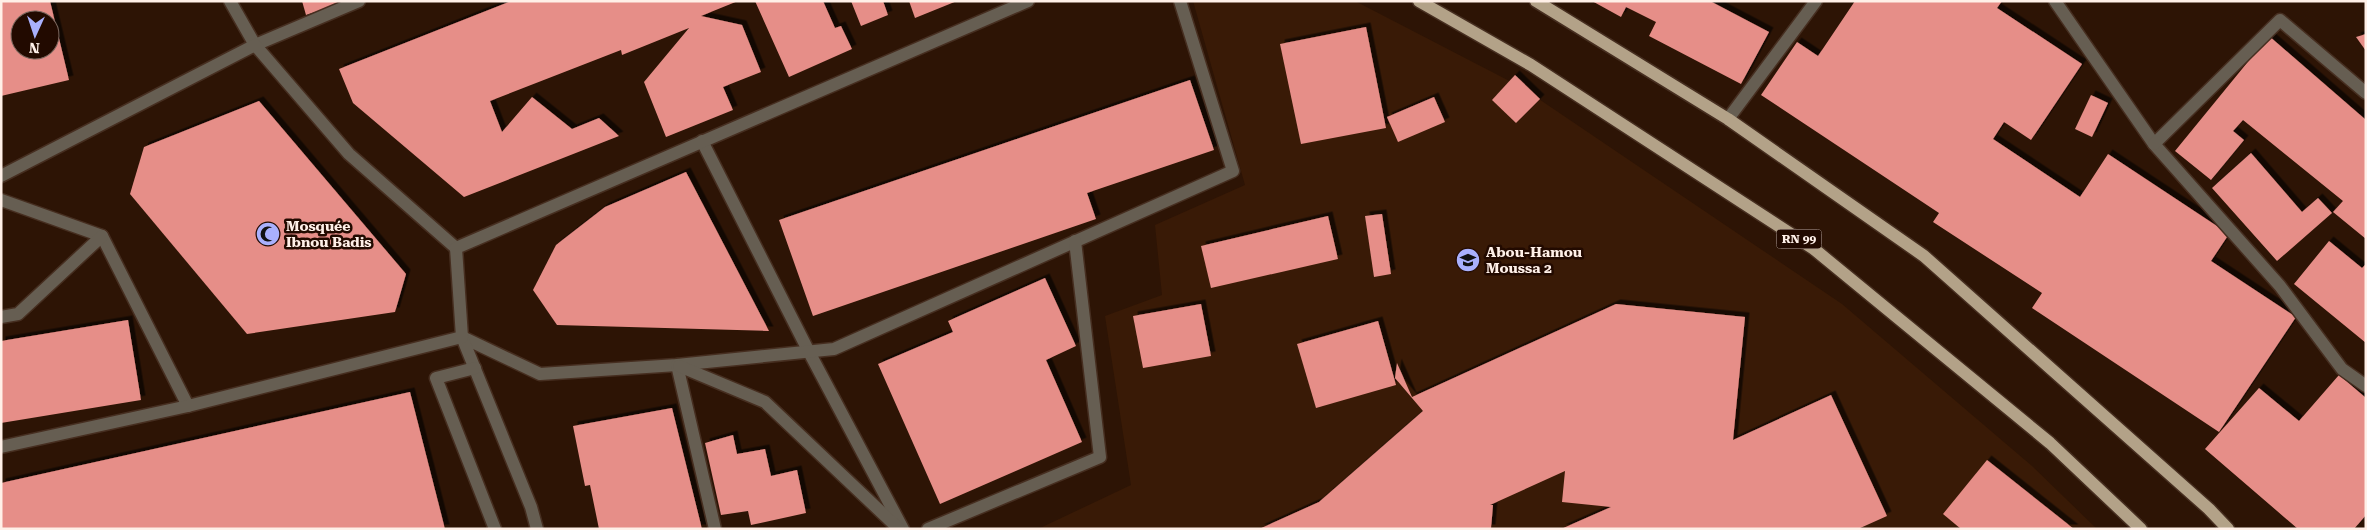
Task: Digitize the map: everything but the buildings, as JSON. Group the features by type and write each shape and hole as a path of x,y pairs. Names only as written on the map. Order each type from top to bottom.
{"main road":[{"name":"RN 99","path":"1419,1 1531,65 1814,249 2050,443 2140,529"},
{"path":"1536,1 1728,119 1924,256 2228,529"}],"street":[{"path":"230,1 255,45 348,154 456,248 462,336 531,506 537,529"},
{"path":"1,176 255,45 359,1"},
{"path":"456,248 1028,1"},
{"path":"1,447 188,406 462,336 540,374 677,365 808,350 834,349 1233,170 1180,1"},
{"path":"1728,119 1816,1"},
{"path":"2055,1 2154,144 2280,286 2342,369 2366,386"},
{"path":"2154,144 2280,20 2366,93"},
{"path":"702,141 808,350 903,529"},
{"path":"1,200 102,236 188,406"},
{"path":"1,317 18,314 102,236"},
{"path":"928,529 1100,457 1075,241"},
{"path":"677,365 715,529"},
{"path":"677,365 765,402 899,529"},
{"path":"475,368 436,378 495,529"}],"shaded area":[{"name":"Abou-Hamou Moussa 2","path":"1193,1 1355,1 1521,87 1842,304 2032,466 2097,529 1038,529 1131,485 1105,316 1162,295 1155,225 1245,185"}],"place":[{"name":"Mosquée Ibnou Badis","path":"268,234"},
{"name":"Abou-Hamou Moussa 2","path":"1468,260"}]}
